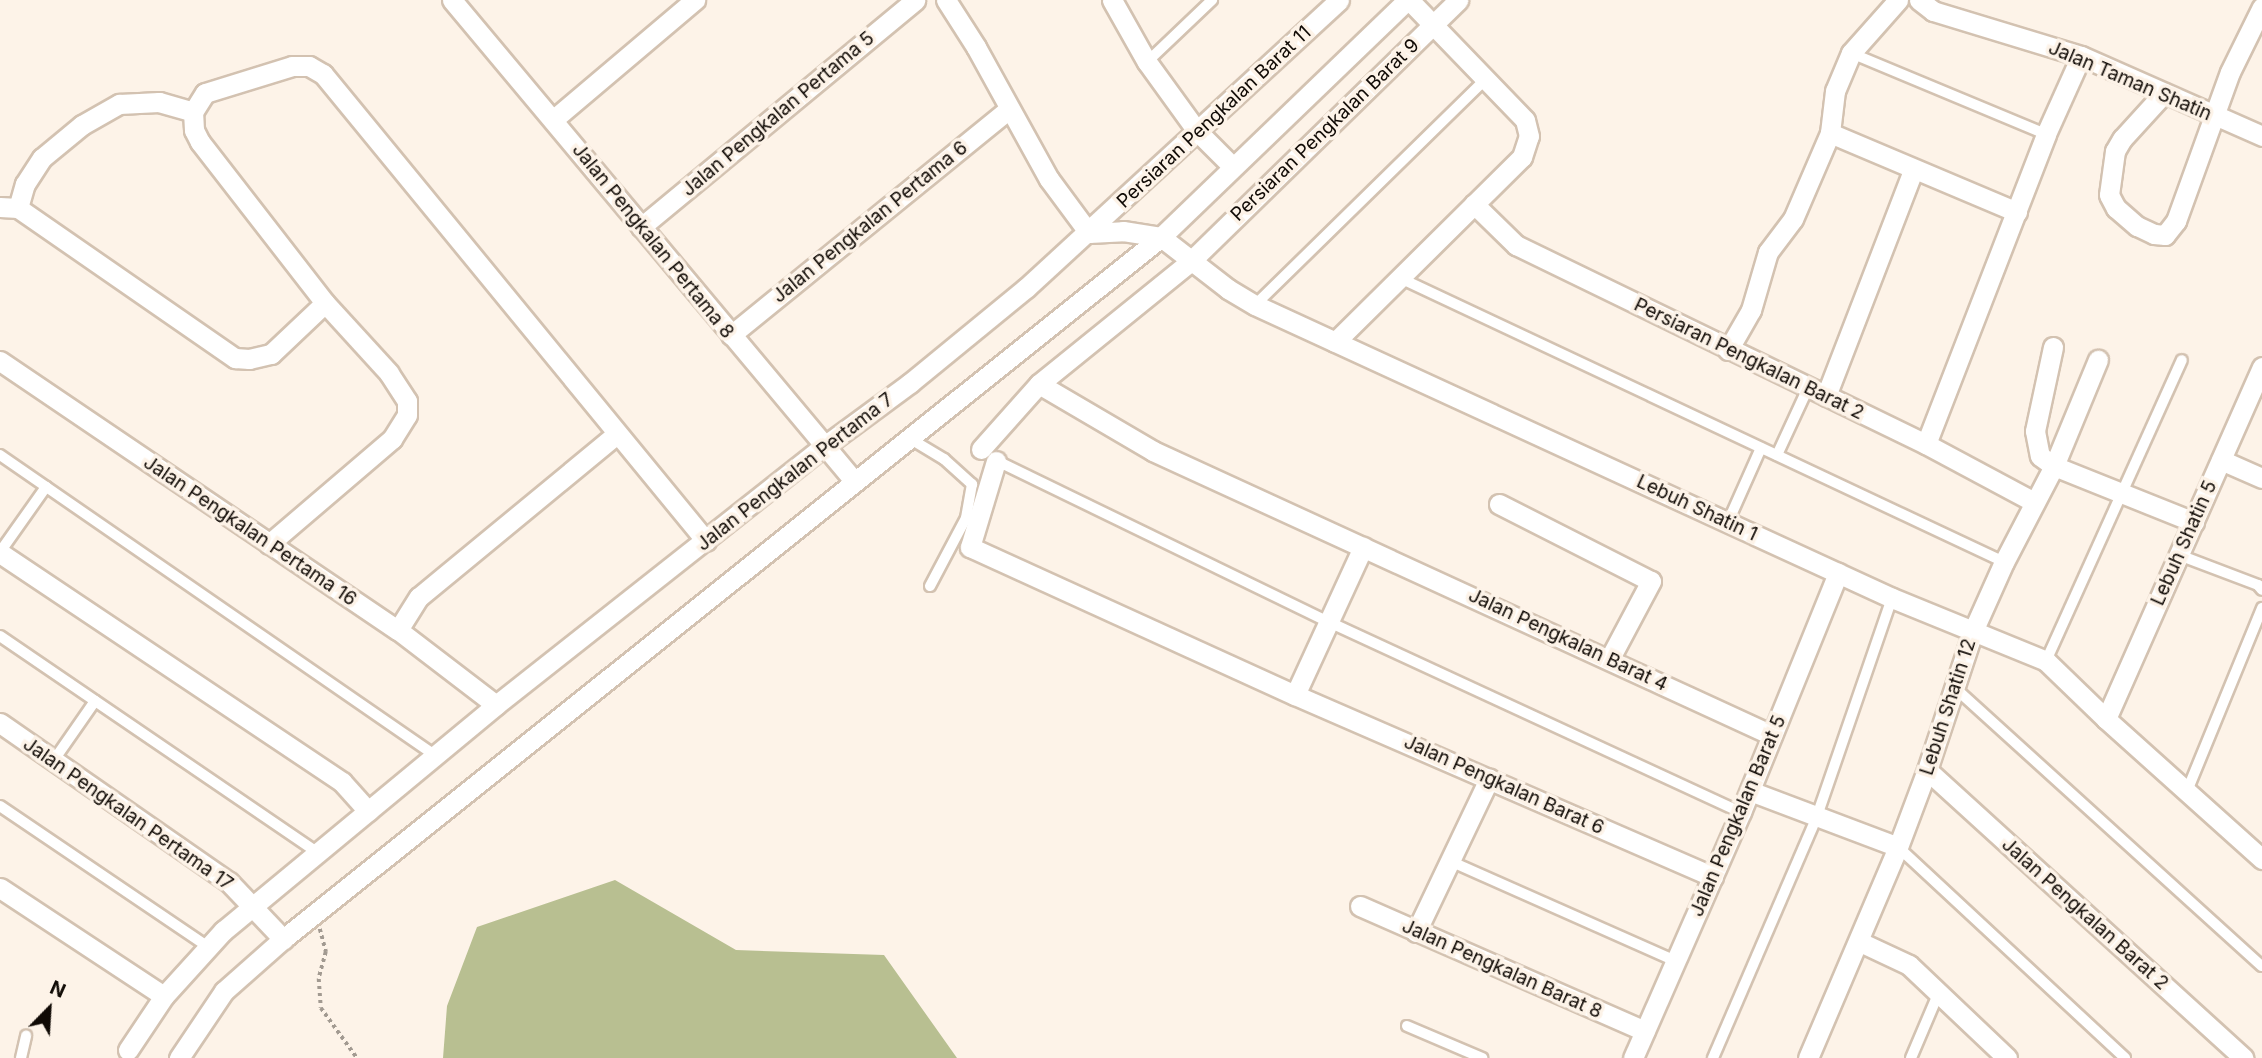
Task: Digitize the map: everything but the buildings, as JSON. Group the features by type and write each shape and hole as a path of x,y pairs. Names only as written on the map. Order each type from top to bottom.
{"street":[{"name":"Jalan Pengkalan Pertama 8","path":"452,0 855,482"},
{"path":"554,119 695,0"},
{"name":"Jalan Pengkalan Pertama 5","path":"641,228 915,0"},
{"path":"946,0 1068,207 1089,233"},
{"path":"1112,0 1147,62 1198,131 1232,166"},
{"name":"Persiaran Pengkalan Barat 11","path":"1089,233 1339,0"},
{"path":"179,1058 224,991 283,939 1161,237 1408,0 1434,23 1525,120 1529,135 1522,157 1335,342"},
{"name":"Persiaran Pengkalan Barat 9","path":"988,455 1039,384 1192,260 1458,0"},
{"path":"1728,350 1751,310 1768,252 1793,219 1830,133 1835,91 1851,53 1898,0"},
{"name":"Jalan Taman Shatin","path":"1919,0 1933,11 2081,56 2262,136"},
{"path":"2164,93 2122,139 2115,151 2109,195 2116,208 2137,226 2154,234 2165,235 2172,230 2216,117 2230,72 2262,7"},
{"path":"1926,444 2046,134 2081,56"},
{"path":"269,544 392,439 407,415 407,401 389,373 325,303 200,142 194,130 193,112 205,93 292,66 309,66 323,74 706,541"},
{"path":"193,112 159,102 119,104 82,125 42,159 9,208 235,358 248,359 271,354 325,303"},
{"name":"Jalan Pengkalan Pertama 6","path":"731,335 1009,109"},
{"path":"1830,133 2017,212"},
{"path":"1817,392 1913,170"},
{"name":"Persiaran Pengkalan Barat 2","path":"1474,204 1516,245 1926,444 2034,502"},
{"name":"Lebuh Shatin 1","path":"1089,233 1123,231 1161,237 1227,289 1255,305 1892,598 2046,661 2106,719 2262,859"},
{"name":"Jalan Pengkalan Pertama 7","path":"128,1051 164,996 207,946 496,705 823,447 910,383 1089,233"},
{"path":"2053,347 2035,430 2040,456 2054,466 2194,522"},
{"name":"Lebuh Shatin 12","path":"1808,1058 1860,942 1898,847 1927,770 1973,629 2054,466 2098,360"},
{"name":"Jalan Pengkalan Pertama 16","path":"0,361 397,630 496,705"},
{"name":"Lebuh Shatin 5","path":"2106,719 2221,460 2257,395 2262,367"},
{"name":"Jalan Pengkalan Barat 4","path":"1039,384 1153,451 1610,658 1772,735"},
{"path":"397,630 419,597 617,434"},
{"name":"Jalan Pengkalan Barat 6","path":"988,455 970,547 1295,695 1713,877"},
{"path":"2221,460 2262,478"},
{"path":"1499,504 1651,581 1610,658"},
{"path":"1295,695 1363,547"},
{"path":"0,552 342,782 368,811"},
{"name":"Jalan Pengkalan Barat 5","path":"1633,1058 1750,791 1838,573"},
{"name":"Jalan Pengkalan Pertama 17","path":"0,723 229,882 283,939"},
{"name":"Jalan Pengkalan Barat 2","path":"1927,770 2244,1058"},
{"path":"1416,932 1489,779"},
{"path":"1750,791 1898,847"},
{"path":"0,888 164,996"},
{"name":"Jalan Pengkalan Barat 8","path":"1360,906 1645,1031"},
{"path":"1860,942 1909,965 2007,1058"}],"lane":[{"path":"1147,62 1212,0"},
{"path":"1851,53 2046,134"},
{"path":"1255,305 1486,79"},
{"path":"1400,278 2004,562"},
{"path":"2046,661 2182,360"},
{"path":"1777,455 1817,392"},
{"path":"909,438 944,459 972,484 966,518 930,586"},
{"path":"1728,522 1761,448"},
{"path":"0,455 436,755"},
{"path":"988,455 1329,622 1741,812"},
{"path":"0,552 46,487"},
{"path":"2179,555 2258,586 2262,590"},
{"path":"1713,1058 1816,816 1892,598"},
{"path":"2187,791 2262,608"},
{"path":"0,636 318,853"},
{"path":"1954,688 2262,967"},
{"path":"54,760 95,701"},
{"path":"0,806 207,946"},
{"path":"1898,847 2125,1058"},
{"path":"1450,861 1676,961"},
{"path":"1911,1058 1939,992"},
{"path":"1407,1026 1482,1058"},
{"path":"21,1058 26,1036"}],"path":[{"path":"308,918 322,931 326,952 319,979 321,1008 357,1058"}],"shaded area":[{"path":"615,880 736,950 884,955 957,1058 443,1058 447,1006 477,927"}]}
